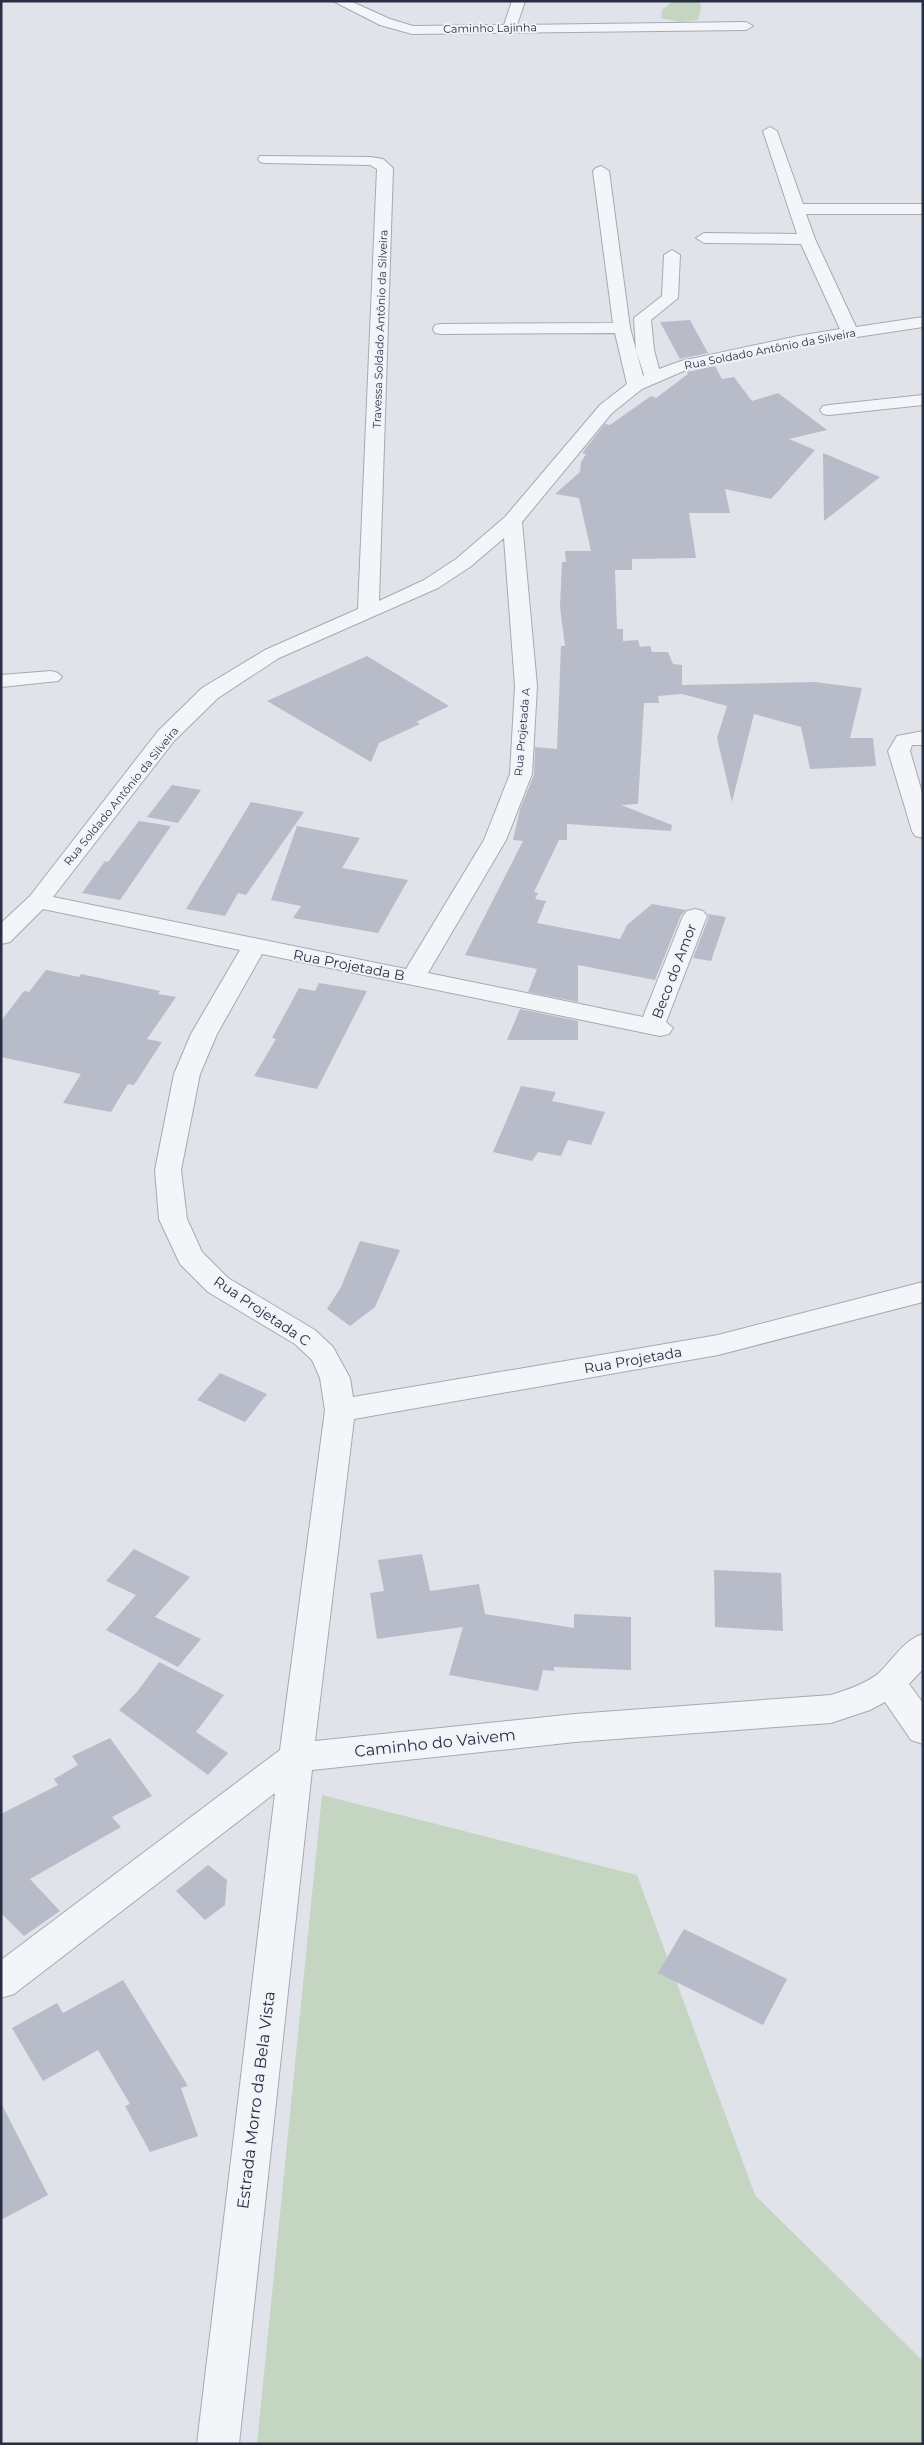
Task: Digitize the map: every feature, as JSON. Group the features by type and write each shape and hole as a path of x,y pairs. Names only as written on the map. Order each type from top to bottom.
{"street":[{"name":"Caminho Lajinha","path":"339,1 385,22 412,30 510,27 646,28 746,26"},
{"path":"510,27 519,1"},
{"path":"770,131 806,240 850,332"},
{"name":"Travessa Soldado Antônio da Silveira","path":"265,159 370,161 378,162 385,168 368,613"},
{"path":"600,171 622,328 644,382"},
{"path":"795,209 923,210"},
{"path":"704,238 806,240"},
{"path":"644,382 645,350 642,318 670,298 672,256"},
{"name":"Rua Soldado Antônio da Silveira","path":"1,937 38,901 166,736 210,694 272,654 431,584 464,563 512,521 606,409 644,382 681,366 850,332 923,322"},
{"path":"441,329 622,328"},
{"path":"829,410 923,400"},
{"name":"Rua Projetada A","path":"413,977 496,840 521,774 526,686 512,521"},
{"path":"1,681 51,677"},
{"path":"923,738 906,738 900,742 898,748 898,757 923,831"},
{"name":"Rua Projetada B","path":"38,901 656,1027"},
{"name":"Beco do Amor","path":"656,1027 695,916"},
{"name":"Rua Projetada C","path":"254,946 204,1034 186,1074 168,1170 173,1219 190,1257 218,1285 305,1337 323,1354 336,1378 340,1410 296,1757"},
{"name":"Rua Projetada","path":"340,1410 718,1345 923,1292"},
{"name":"Caminho do Vaivem","path":"296,1757 575,1728 832,1709 858,1700 890,1683 923,1647"},
{"path":"890,1683 923,1730"},
{"path":"1,1982 296,1757"},
{"name":"Estrada Morro da Bela Vista","path":"218,2444 296,1757"}],"green space":[{"path":"673,1 700,1 701,8 698,20 679,22 661,18 662,10"},
{"path":"322,1795 637,1875 755,2195 923,2361 923,2444 257,2444"}],"building":[{"path":"690,320 708,353 680,359 660,322"},
{"path":"715,366 722,379 734,377 752,401 778,393 827,430 789,439 815,450 771,499 725,489 730,513 689,513 696,558 632,559 632,570 615,570 617,629 623,629 623,641 638,640 640,647 650,646 652,652 668,652 673,664 682,665 682,685 815,682 862,688 850,738 873,738 876,766 810,769 801,727 754,714 732,802 717,738 727,706 682,694 658,696 659,703 644,703 638,804 621,805 672,825 671,831 567,824 567,840 559,840 534,892 538,893 535,899 546,901 537,923 620,939 627,925 652,904 686,910 681,915 655,980 578,965 578,1002 528,992 537,969 465,955 523,841 513,840 520,809 534,775 535,747 557,749 561,646 565,646 560,607 562,562 566,562 565,551 591,551 579,498 555,494 580,472 581,462 586,454 582,453 605,424 610,425 651,396 656,398 688,374 687,372"},
{"path":"823,453 880,477 824,521"},
{"path":"367,656 449,706 416,722 420,724 379,743 371,762 267,701"},
{"path":"172,785 201,790 178,823 147,817"},
{"path":"251,802 304,812 246,895 238,893 225,916 186,909"},
{"path":"139,821 171,826 120,900 82,893 105,861 108,862"},
{"path":"297,826 360,838 342,868 408,880 378,933 293,918 301,906 271,900"},
{"path":"708,914 726,917 711,961 693,958 709,917"},
{"path":"46,970 79,977 81,974 160,991 158,994 176,997 147,1039 162,1042 134,1085 128,1084 111,1112 63,1103 81,1074 1,1057 1,1021 24,991 29,992"},
{"path":"319,983 367,991 317,1089 254,1076 276,1039 272,1038 299,988 315,991"},
{"path":"520,1009 578,1021 578,1040 507,1040"},
{"path":"521,1086 556,1092 552,1101 605,1112 591,1145 568,1140 561,1156 538,1152 532,1161 493,1152"},
{"path":"360,1241 400,1250 375,1307 350,1326 327,1309 341,1287"},
{"path":"220,1373 267,1394 245,1422 197,1400"},
{"path":"134,1549 190,1577 155,1617 201,1639 178,1667 106,1630 136,1595 106,1581"},
{"path":"422,1554 430,1591 479,1584 485,1614 574,1628 574,1614 631,1617 631,1670 554,1667 554,1671 543,1670 538,1691 449,1675 463,1627 377,1639 370,1593 384,1591 378,1560"},
{"path":"714,1570 781,1573 783,1631 715,1627"},
{"path":"159,1662 224,1695 196,1732 228,1753 208,1775 119,1710 137,1692"},
{"path":"110,1738 152,1796 112,1817 121,1827 30,1879 60,1911 24,1936 1,1913 1,1814 58,1785 54,1779 78,1765 72,1756"},
{"path":"208,1865 227,1880 225,1905 205,1920 176,1891"},
{"path":"684,1929 787,1979 763,2025 658,1973"},
{"path":"123,1980 188,2086 181,2088 198,2136 150,2152 125,2106 130,2104 98,2050 43,2081 12,2028 57,2003 63,2013"},
{"path":"1,2103 48,2195 1,2220"}]}
